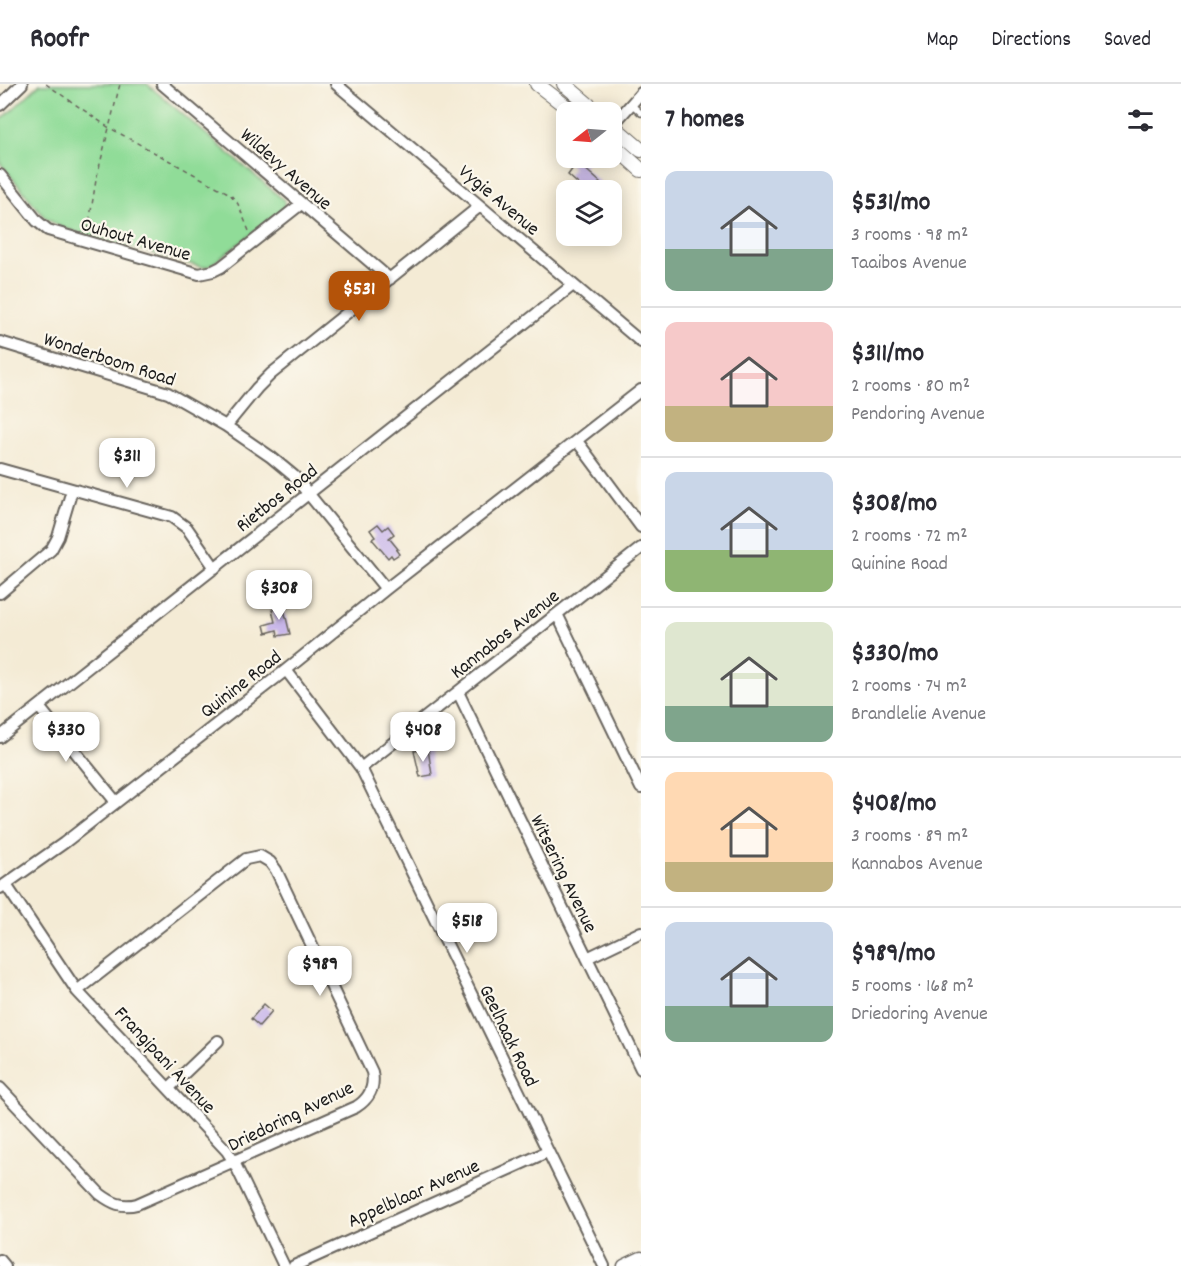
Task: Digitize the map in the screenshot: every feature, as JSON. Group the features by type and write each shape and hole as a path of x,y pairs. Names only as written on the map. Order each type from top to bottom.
{"main road":[{"path":"537,84 560,102"},
{"path":"564,84 585,102"},
{"path":"622,132 640,146"},
{"path":"622,153 641,170"}],"street":[{"path":"0,105 22,84"},
{"name":"Wildevy Avenue","path":"162,84 390,279"},
{"name":"Vygie Avenue","path":"336,84 641,342"},
{"path":"622,114 641,93"},
{"name":"Ouhout Avenue","path":"0,175 45,228 54,233 199,274 217,269 301,204"},
{"path":"226,426 271,374 480,206"},
{"name":"Rietbos Road","path":"0,737 573,285"},
{"name":"Wonderboom Road","path":"0,342 168,393 226,426 287,469 310,494 386,589"},
{"name":"Quinine Road","path":"3,887 64,843 641,390"},
{"path":"577,441 641,527"},
{"path":"0,469 172,517 187,528 215,568"},
{"path":"0,593 51,550 58,537 72,490"},
{"name":"Kannabos Avenue","path":"361,768 641,548"},
{"path":"557,614 641,788"},
{"name":"Geelhaak Road","path":"286,670 361,768 604,1266"},
{"name":"Witsering Avenue","path":"458,692 641,1069"},
{"path":"39,707 116,802"},
{"name":"Driedoring Avenue","path":"0,1088 100,1194 110,1202 128,1206 234,1162 356,1107 369,1095 373,1083 372,1072 276,870 270,862 260,856 246,859 77,991"},
{"name":"Frangipani Avenue","path":"3,887 77,991 227,1152 284,1266"},
{"path":"587,958 641,932"},
{"path":"169,1088 218,1041"},
{"name":"Appelblaar Avenue","path":"294,1266 547,1152"},
{"path":"624,1266 641,1258"},
{"path":"0,1260 5,1266"}],"lane":[{"path":"631,104 641,113"}],"path":[{"path":"46,84 108,127 230,194 238,204 254,241"},
{"path":"87,242 96,180 120,84"}],"green space":[{"path":"40,84 147,84 285,201 284,210 208,267 201,267 62,228 45,218 0,163 0,121"}],"building":[{"path":"573,168 584,168 598,180 574,180 568,175"},
{"path":"378,524 383,530 388,526 394,534 389,538 398,549 396,550 399,554 393,558 391,555 388,558 372,539 375,537 370,530"},
{"path":"282,601 290,634 278,636 277,630 266,633 264,625 275,622 272,610 276,609 275,603"},
{"path":"428,749 432,775 420,777 414,751"},
{"path":"264,1004 272,1011 259,1026 251,1019"}]}
